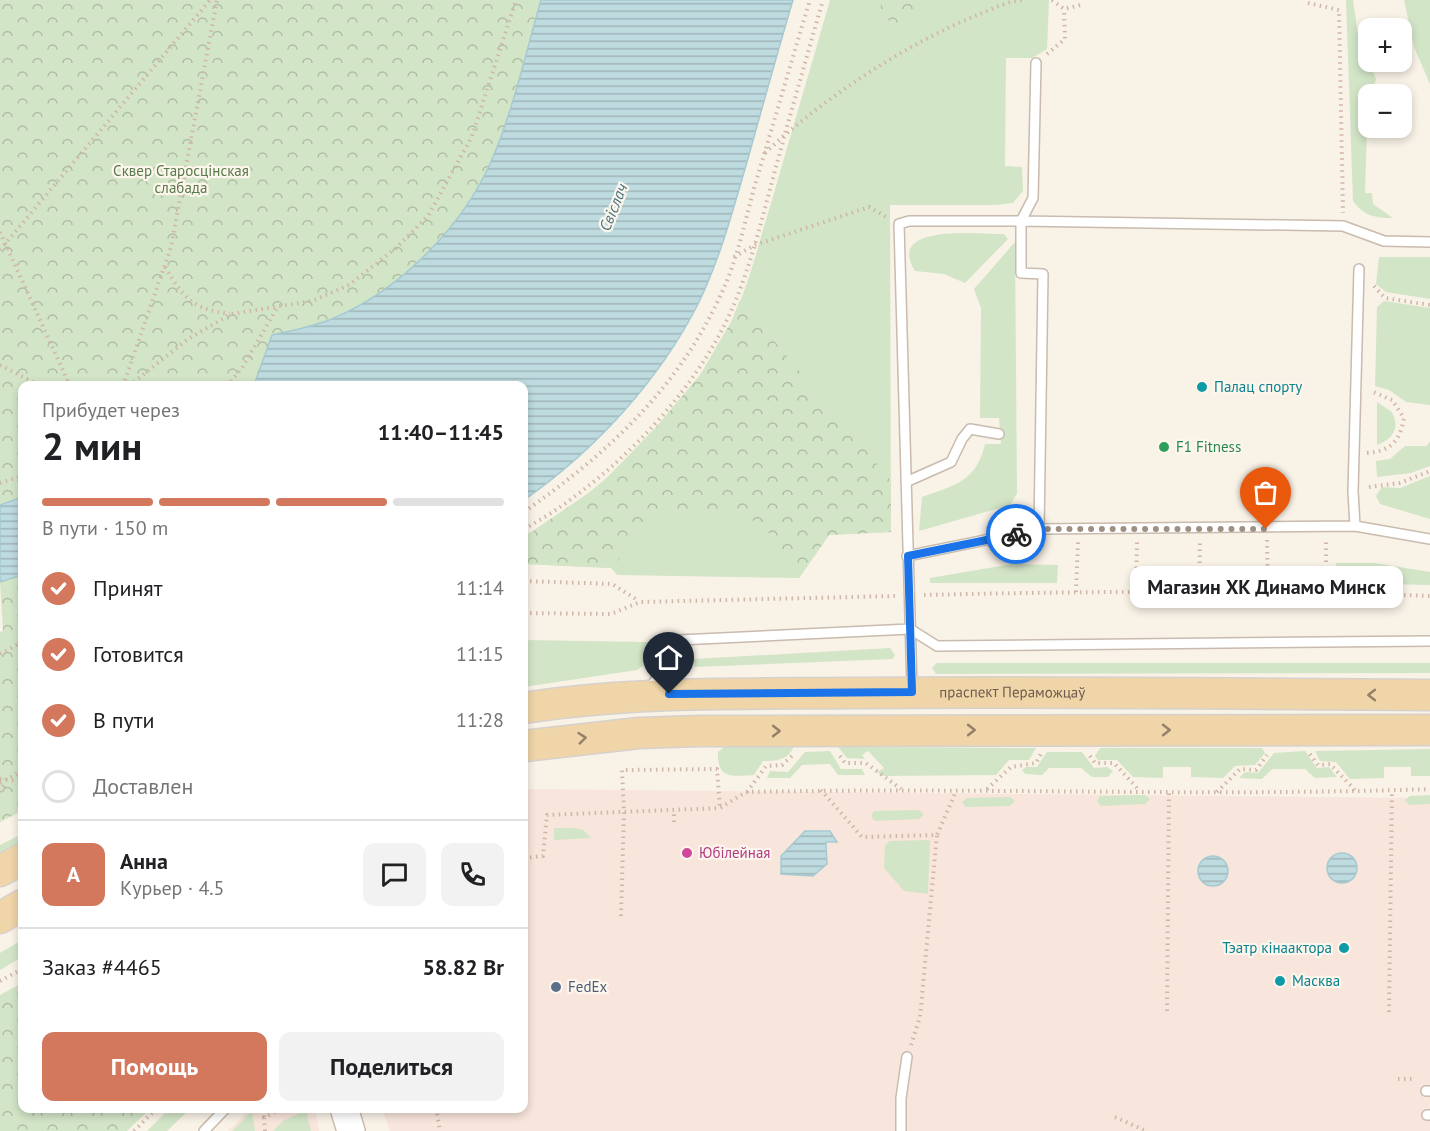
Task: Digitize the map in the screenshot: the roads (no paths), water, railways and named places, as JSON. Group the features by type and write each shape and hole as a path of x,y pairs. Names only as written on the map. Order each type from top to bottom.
{"main road":[{"name":"праспект Пераможцаў","path":"528,708 647,694 912,692 1430,695"},
{"path":"528,746 639,733 700,731 1430,730"},
{"path":"0,871 18,862"},
{"path":"0,918 18,907"},
{"path":"346,1113 351,1131"}],"lane":[{"path":"1036,63 1032,198 1021,221 1021,273 1043,274 1039,529"},
{"path":"912,692 900,224 909,221 1021,221 1343,226 1384,242 1430,242"},
{"path":"1355,526 1353,491 1359,269"},
{"path":"906,482 951,462 962,439 970,429 999,434"},
{"path":"908,556 1039,529 1266,529 1355,526 1430,539"},
{"path":"647,694 679,640 910,628 937,646 1430,641"},
{"path":"901,1131 901,1098 907,1057"},
{"path":"204,1131 221,1113"}],"water":[{"name":"Свіслач","path":"541,0 793,0 731,216 713,270 698,304 664,360 623,412 575,460 528,497 528,381 255,381 272,335 308,327 355,308 404,274 447,232 465,208 493,157 513,99"},
{"path":"18,498 18,576 0,582 0,505"},
{"path":"805,831 830,831 837,842 826,842 827,864 813,876 781,874 781,856"},
{"path":"1342,853 1353,857 1357,868 1353,879 1342,883 1331,879 1327,868 1331,857"},
{"path":"1213,856 1224,860 1228,871 1224,882 1213,886 1202,882 1198,871 1202,860"}],"place":[{"name":"Палац спорту","path":"1202,387"},
{"name":"F1 Fitness","path":"1164,447"},
{"name":"Магазин ХК Динамо Минск","path":"1266,529"},
{"name":"Юбілейная","path":"687,853"},
{"name":"Тэатр кінаактора","path":"1344,948"},
{"name":"Масква","path":"1280,981"},
{"name":"FedEx","path":"556,987"}],"park label":[{"name":"Сквер Старосцінская слабада","path":"181,180"}]}
